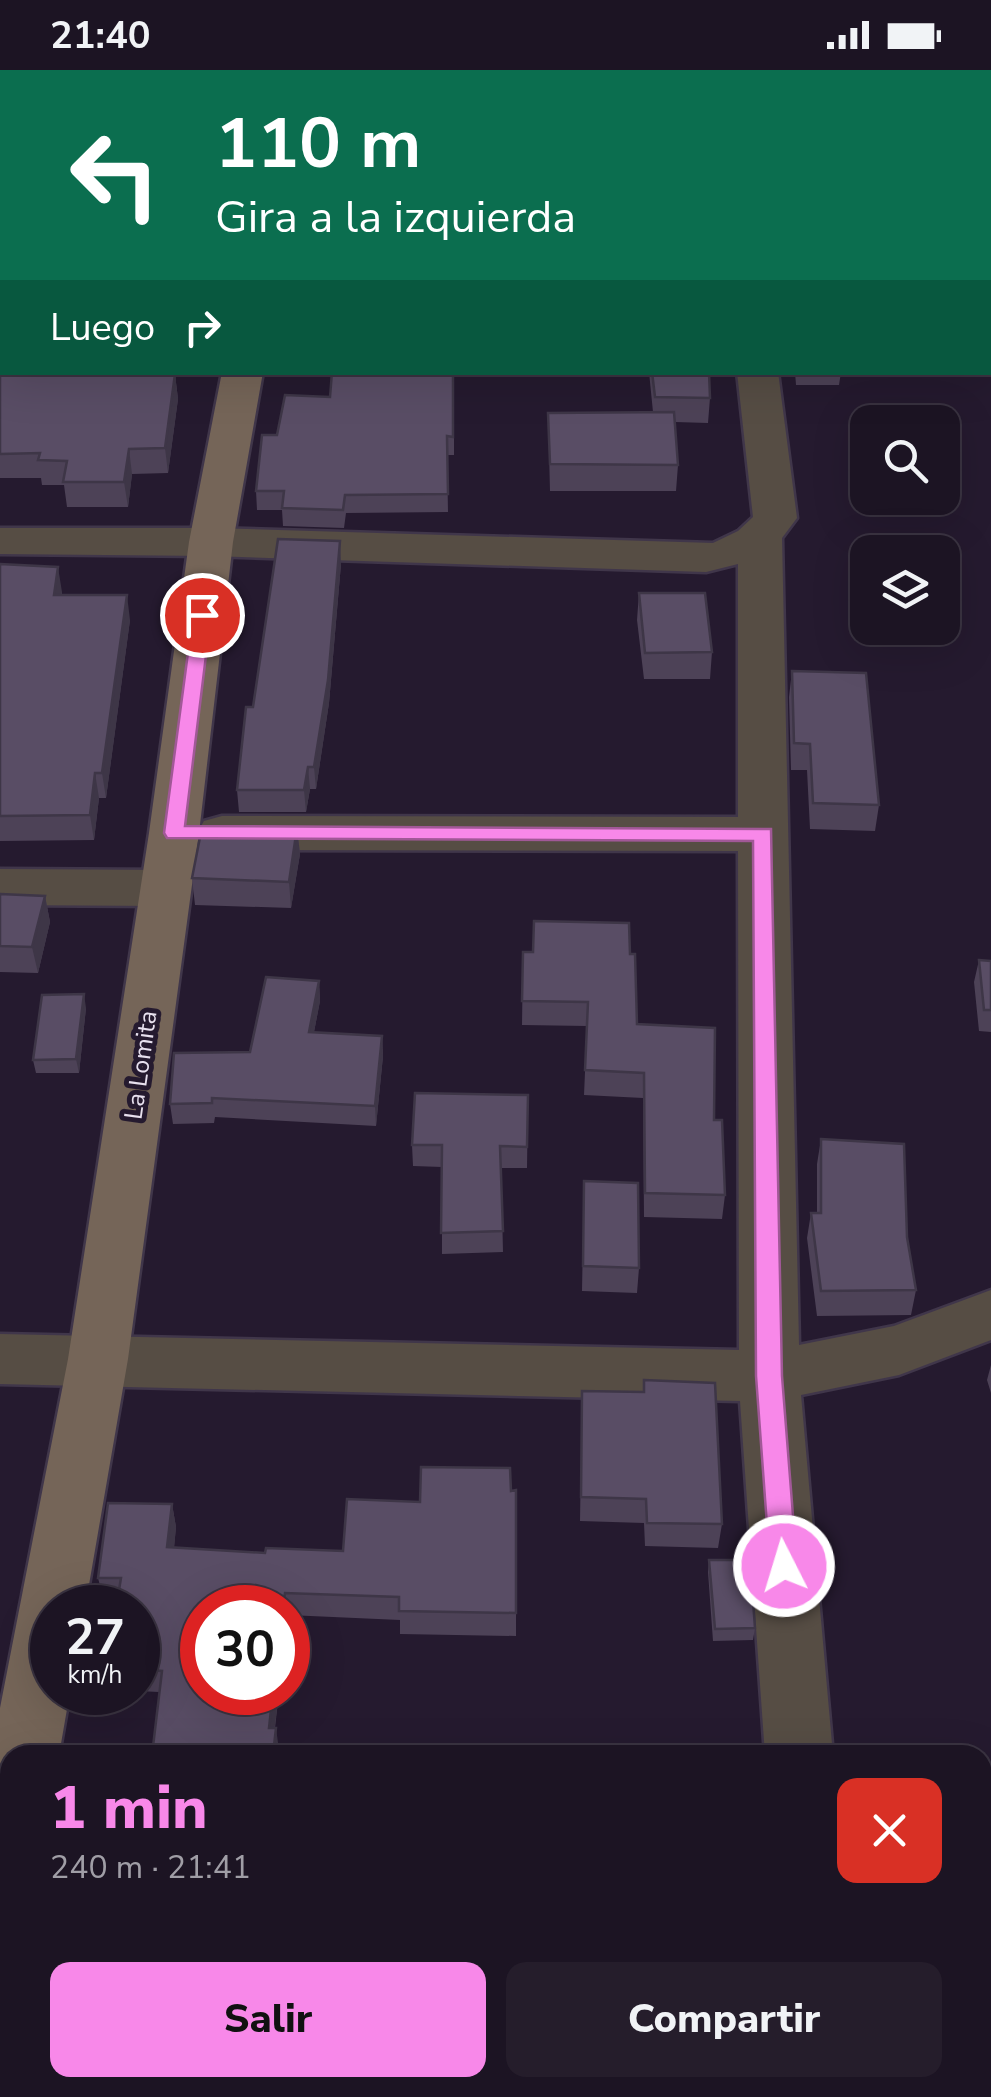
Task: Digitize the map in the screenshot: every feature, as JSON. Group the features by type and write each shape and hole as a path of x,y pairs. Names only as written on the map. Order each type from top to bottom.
{"street":[{"name":"La Lomita","path":"27,1745 98,1358 212,542 242,375"},
{"path":"0,541 212,542 706,558 737,552 760,538 775,518 776,500 757,375"},
{"path":"760,538 769,1376 798,1745"},
{"path":"174,833 764,834"},
{"path":"0,887 165,888"},
{"path":"0,1359 98,1358 769,1376 898,1350 991,1314"}],"building":[{"path":"0,375 175,375 165,448 129,449 124,482 63,482 67,461 38,460 40,453 0,454"},
{"path":"332,375 453,375 453,437 447,436 448,494 345,495 343,510 282,508 284,491 256,491 262,435 277,435 285,395 330,397"},
{"path":"652,375 709,375 710,398 655,397"},
{"path":"674,412 678,465 550,464 548,413"},
{"path":"278,539 340,541 328,680 314,767 308,767 304,790 237,790 246,707 253,707"},
{"path":"0,564 58,567 54,595 127,595 102,773 95,773 90,815 0,816"},
{"path":"639,593 705,593 712,652 645,653"},
{"path":"792,671 866,673 879,805 813,803 810,744 794,743"},
{"path":"202,827 297,828 289,882 192,878"},
{"path":"0,894 45,896 32,947 0,946"},
{"path":"534,921 629,923 630,954 635,954 637,1024 715,1028 714,1120 722,1120 725,1195 645,1193 644,1073 585,1070 588,1002 522,1001 523,952 533,952"},
{"path":"979,960 991,961 991,1010 984,1010"},
{"path":"266,977 319,981 309,1032 382,1036 375,1106 212,1098 212,1103 170,1104 174,1053 250,1052"},
{"path":"84,994 76,1059 33,1060 42,995"},
{"path":"415,1093 528,1095 527,1147 500,1146 503,1231 441,1233 442,1145 412,1145"},
{"path":"821,1139 904,1144 907,1237 916,1290 821,1291 811,1213 821,1213"},
{"path":"584,1181 638,1183 639,1268 583,1266"},
{"path":"644,1380 715,1383 722,1524 647,1523 646,1499 581,1497 582,1391 644,1392"},
{"path":"421,1467 510,1468 511,1491 516,1490 516,1613 399,1611 399,1597 310,1594 310,1585 180,1585 180,1715 270,1715 269,1728 276,1728 274,1745 153,1745 157,1715 160,1715 162,1671 160,1585 120,1585 121,1578 98,1578 108,1503 172,1504 167,1547 265,1553 266,1548 343,1551 347,1499 420,1502"},
{"path":"709,1560 750,1560 755,1628 715,1629"}],"route":[{"path":"202,615 174,833 764,834 769,1376 784,1566"}]}
